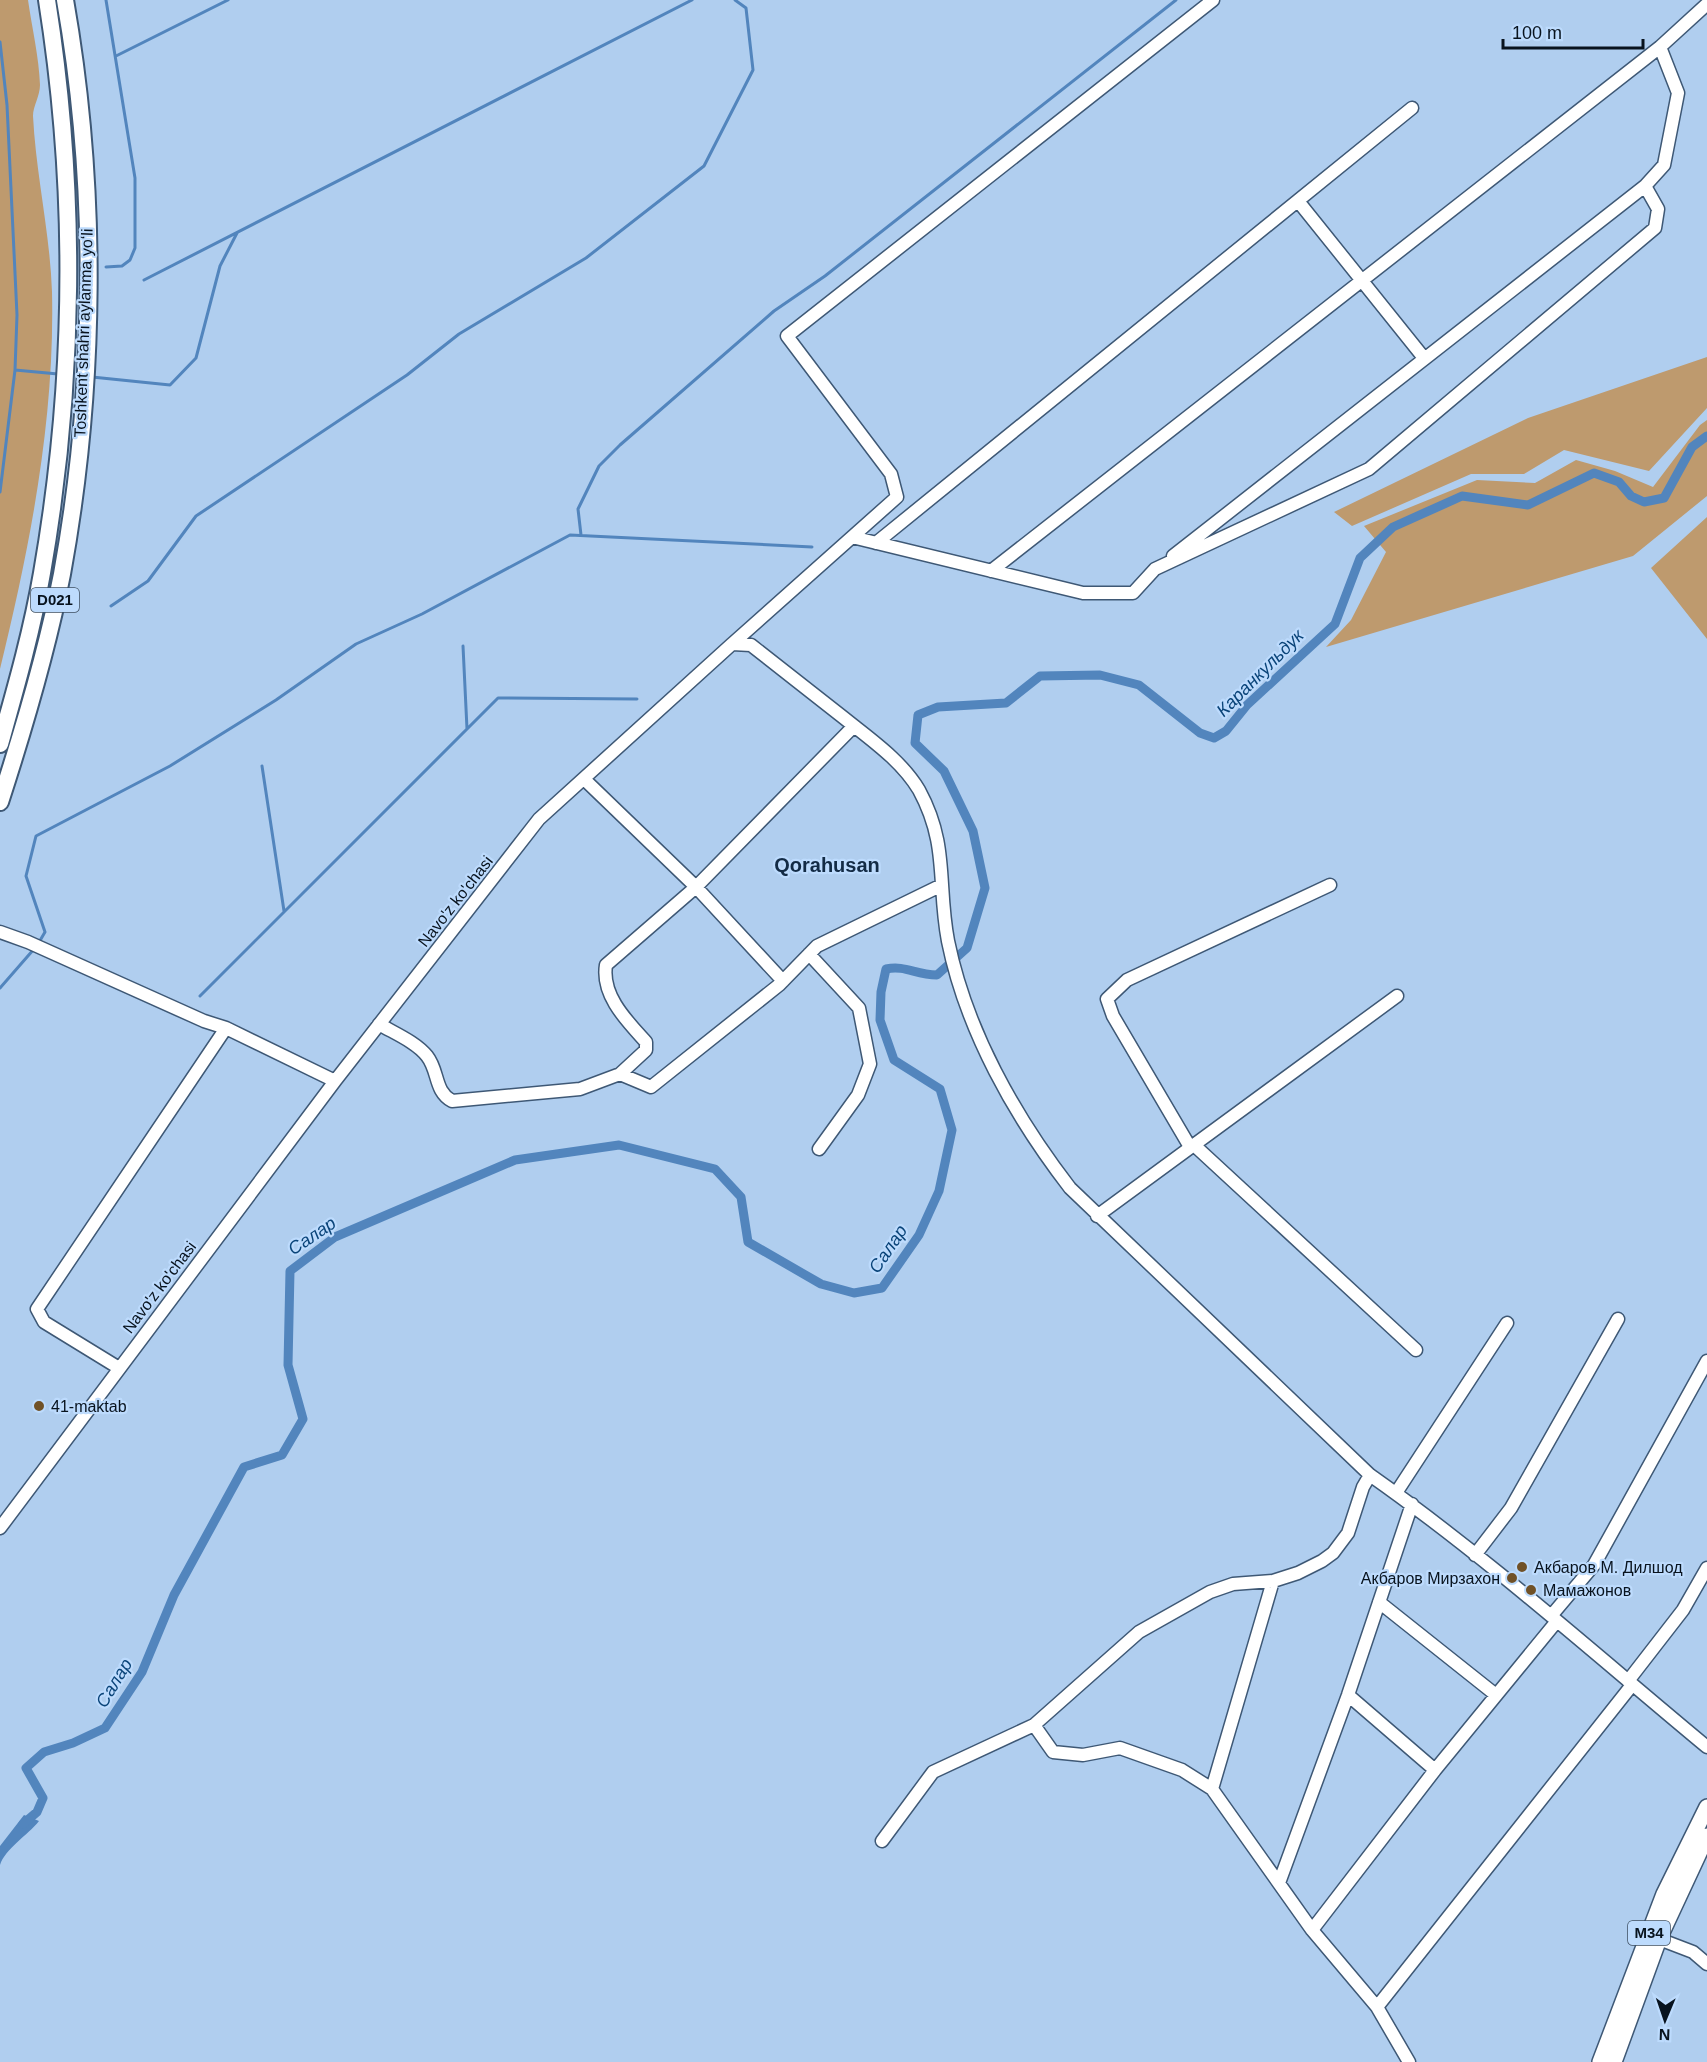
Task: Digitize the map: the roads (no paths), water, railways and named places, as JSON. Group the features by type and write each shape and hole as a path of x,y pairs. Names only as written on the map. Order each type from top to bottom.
{"highway":[{"name":"Toshkent shahri aylanma yoʻli","path":"0,744 24,657 42,574 64,392 68,245 62,130 46,0"},
{"name":"Toshkent shahri aylanma yoʻli","path":"0,802 61,576 74,485 85,370 87,245 82,129 77,76 65,0"},
{"path":"62,130 72,124 82,129"}],"main road":[{"name":"M34","path":"1614,2062 1625,2011 1664,1894 1707,1807"},
{"name":"M34","path":"1600,2062 1706,1843"}],"street":[{"name":"Navo'z ko'chasi","path":"0,1528 335,1081 539,819 897,496 891,474 787,336 1213,0"},
{"path":"991,571 1660,47 1707,4"},
{"path":"852,537 1083,593 1133,593 1155,569 1646,186 1664,165 1678,93 1660,47"},
{"path":"876,543 1412,108"},
{"path":"1155,569 1370,469 1655,228 1658,208 1646,186"},
{"path":"1298,201 1424,358"},
{"path":"751,645 752,626"},
{"path":"732,644 751,645 880,747 917,788 937,832 948,940 986,1052 1048,1160 1097,1216 1370,1475 1412,1504 1554,1618 1707,1747"},
{"path":"379,1024 423,1052 430,1059 439,1088 453,1101 580,1089 620,1074 646,1050 646,1042 615,1007 606,965 696,887 854,726"},
{"path":"584,779 696,887 783,981"},
{"path":"620,1074 645,1086 651,1087 657,1084 783,981 817,946 942,885"},
{"path":"1330,885 1127,980 1107,999 1113,1016 1192,1146 1416,1350"},
{"path":"0,932 28,942 204,1022 226,1028 335,1081"},
{"path":"809,954 859,1008 870,1064 858,1095 819,1149"},
{"path":"1097,1216 1397,996"},
{"path":"119,1368 44,1322 37,1309 226,1028"},
{"path":"1475,1555 1511,1508 1618,1319"},
{"path":"1396,1493 1507,1323"},
{"path":"1312,1930 1496,1695 1594,1565 1707,1361"},
{"path":"882,1841 933,1772 1034,1725 1139,1632 1210,1592 1233,1584 1273,1581 1298,1573 1322,1561 1341,1543 1370,1475"},
{"path":"1279,1883 1348,1695 1412,1504"},
{"path":"1377,2007 1630,1683 1683,1610 1707,1568"},
{"path":"1212,1789 1273,1581"},
{"path":"1379,1602 1496,1695"},
{"path":"1348,1695 1435,1770"},
{"path":"1034,1725 1053,1752 1083,1755 1120,1748 1182,1770 1212,1789 1312,1930 1377,2007 1409,2062"},
{"path":"1659,1939 1693,1952 1707,1964"}],"water":[{"path":"24,1815 39,1821 7,1853 0,1865 0,1846"}],"waterway":[{"path":"106,0 135,178 135,248 130,260 122,266 106,267"},
{"path":"116,56 228,0"},
{"path":"144,280 692,0"},
{"path":"111,606 148,581 196,516 407,375 459,334 586,258 704,166 753,70 746,8 735,0"},
{"path":"581,535 578,509 599,466 620,445 774,311 825,276 1176,0"},
{"path":"0,42 7,105 17,315 15,370 0,492"},
{"path":"92,377 170,385 196,358 220,266 237,233"},
{"path":"15,370 58,374"},
{"name":"Каранкульдук","path":"23,1824 37,1812 43,1798 26,1768 44,1752 73,1743 105,1728 142,1672 174,1595 244,1467 282,1455 303,1419 288,1365 290,1271 335,1237 515,1160 619,1145 715,1169 741,1197 748,1242 821,1284 854,1293 882,1288 919,1235 939,1191 952,1130 940,1089 894,1060 880,1020 881,992 886,969 899,968 937,975 967,948 985,888 973,831 944,771 915,743 918,715 938,707 1006,703 1040,676 1100,675 1139,685 1200,733 1214,738 1226,731 1247,705 1335,624 1360,558 1393,527 1462,496 1528,505 1594,473 1619,482 1631,496 1644,502 1664,498 1692,447 1707,436"},
{"path":"38,944 45,932 26,876 36,836 170,766 276,700 356,644 422,614 570,535 812,547"},
{"path":"463,646 467,729"},
{"path":"200,996 498,698 637,699"},
{"path":"262,766 284,911"},
{"path":"0,988 34,949"}],"place":[{"name":"41-maktab","path":"39,1406"},
{"name":"Акбаров М. Дилшод","path":"1522,1567"},
{"name":"Акбаров Мирзахон","path":"1512,1578"},
{"name":"Мамажонов","path":"1531,1590"}],"district":[{"name":"Qorahusan","path":"827,865"}],"water label":[{"name":"Салар","path":"312,1236"},
{"name":"Салар","path":"888,1249"},
{"name":"Салар","path":"114,1683"}]}
